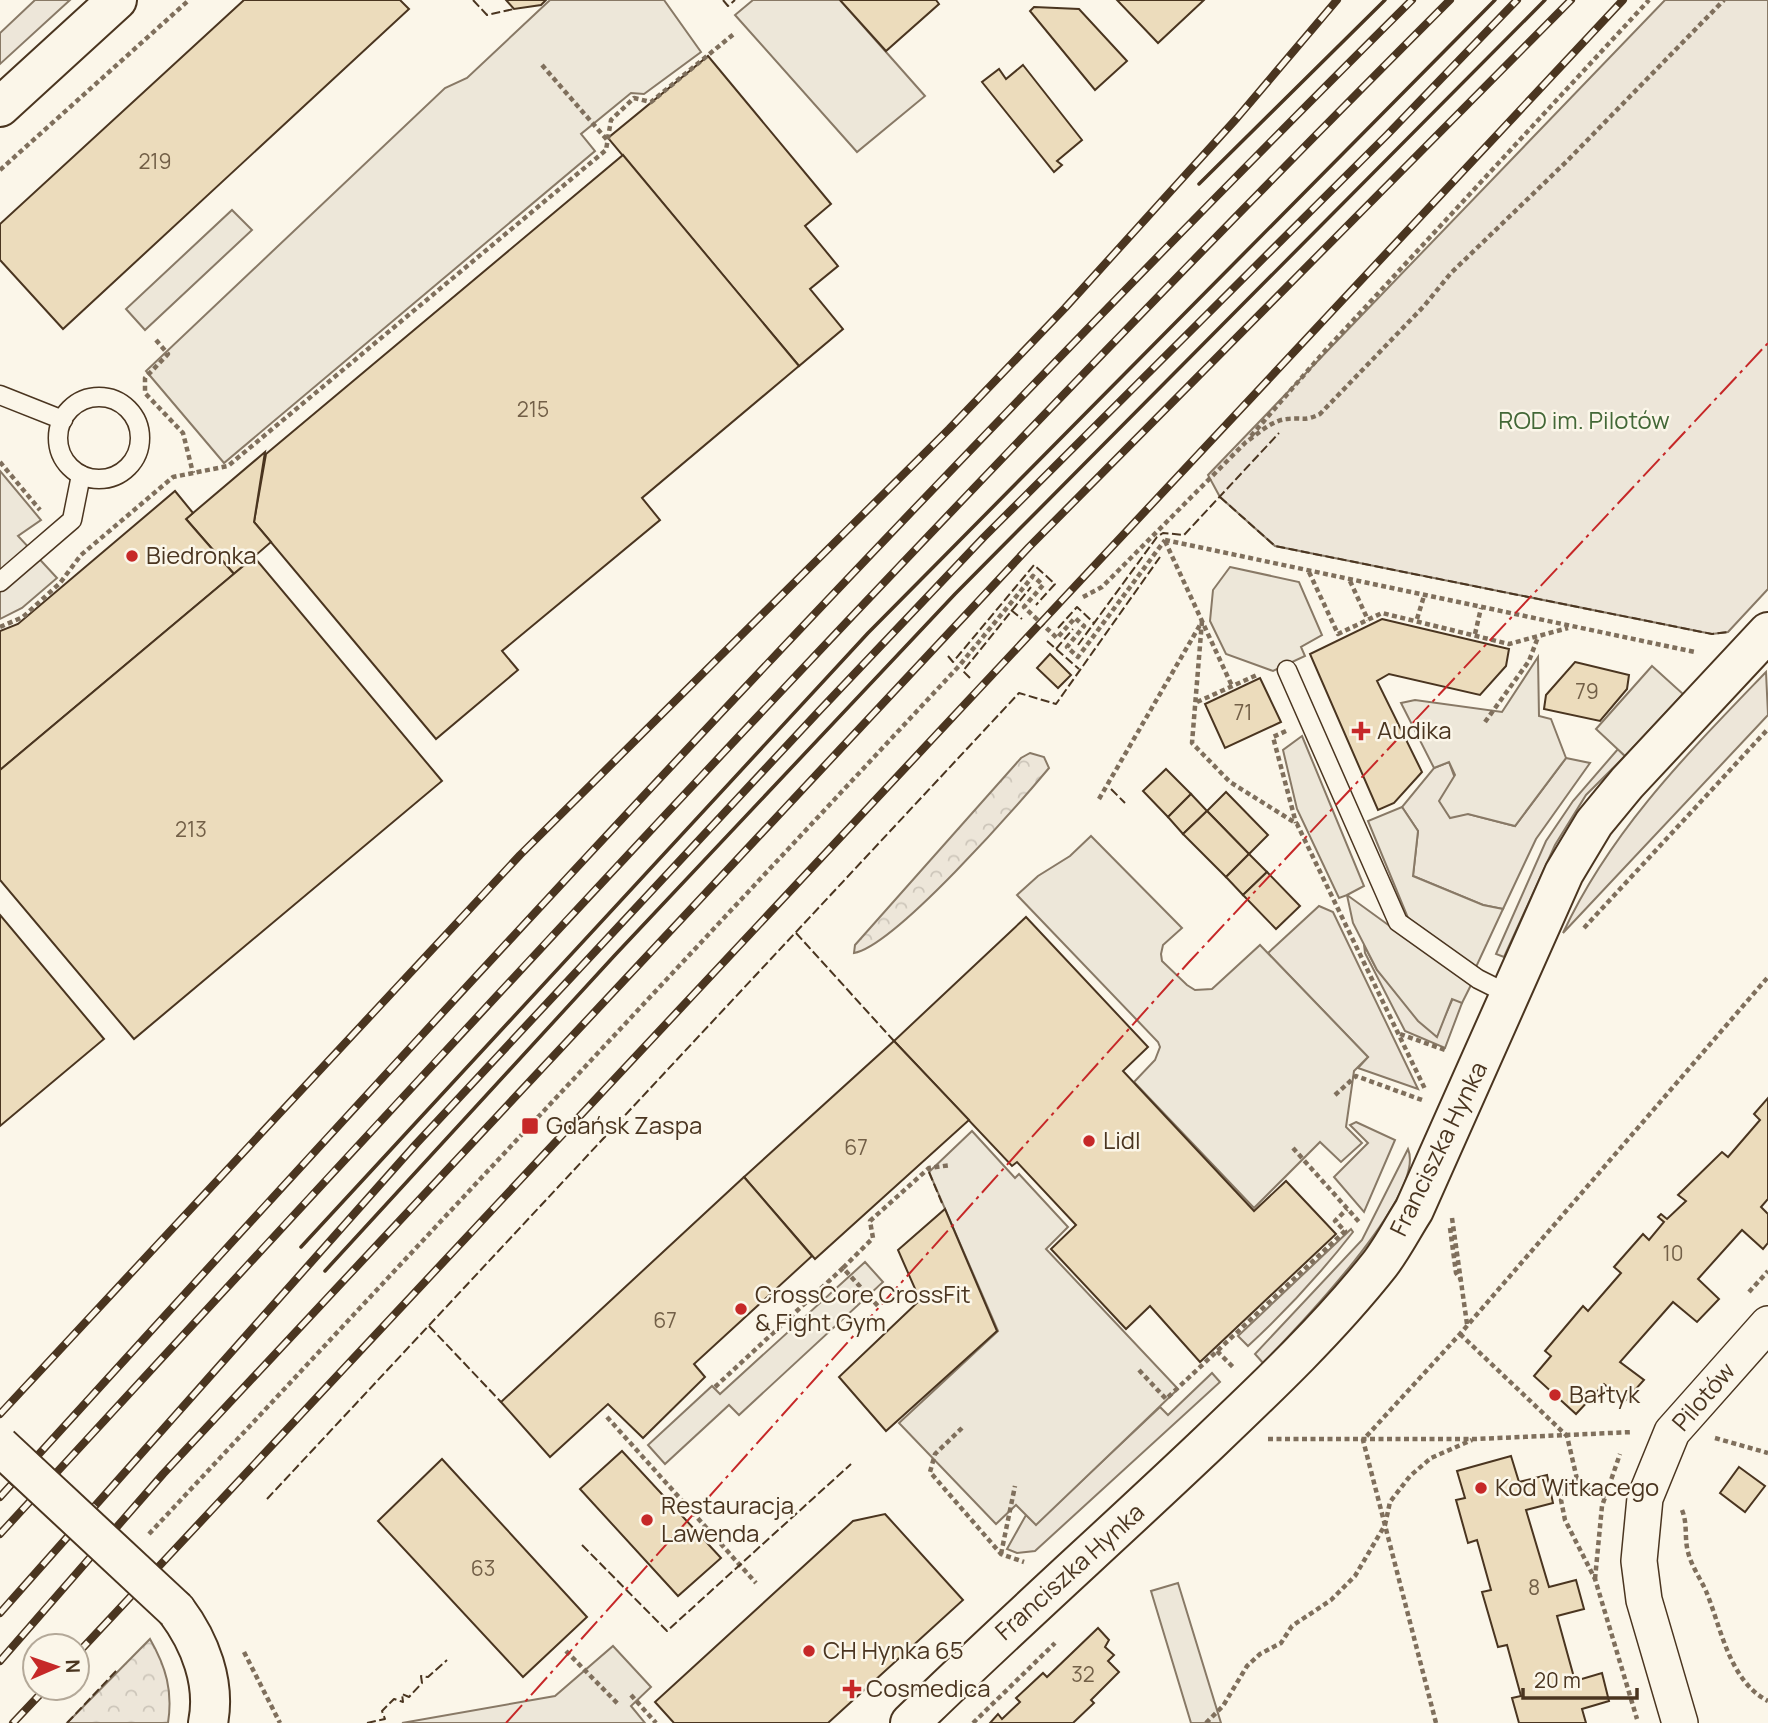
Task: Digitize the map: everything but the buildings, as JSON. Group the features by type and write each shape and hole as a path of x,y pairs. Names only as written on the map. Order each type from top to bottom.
{"street":[{"path":"0,107 117,0"},
{"name":"Franciszka Hynka","path":"910,1723 1023,1612 1103,1543 1242,1411 1350,1300 1382,1261 1414,1210 1564,873 1594,823 1626,783 1768,632"},
{"name":"Pilotów","path":"1680,1723 1644,1600 1639,1561 1645,1498 1672,1432 1768,1324"},
{"path":"0,1446 176,1610 189,1628 202,1656 208,1683 208,1723"}],"lane":[{"path":"0,395 63,420"},
{"path":"98,397 124,405 138,426 139,451 125,470 104,479 81,475 63,457 59,432 63,420 71,408 84,400 98,397"},
{"path":"0,582 72,520 81,475"},
{"path":"1287,670 1398,922 1478,979 1510,995"}],"path":[{"path":"0,170 190,0"},
{"path":"1083,597 1102,587 1246,442 1323,353 1649,0"},
{"path":"1246,442 1270,425 1286,418 1306,421 1320,414 1424,306 1451,273 1567,161 1724,0"},
{"path":"0,627 23,617 60,583 81,555 173,477 228,466 606,150 611,120 634,98 651,102 735,33"},
{"path":"542,65 608,141"},
{"path":"156,340 168,354 145,378 145,393 183,433 193,473"},
{"path":"0,462 46,517"},
{"path":"1165,541 1706,654"},
{"path":"1165,541 1232,685"},
{"path":"144,1539 959,666 1033,576 1043,586 1024,607 1057,638 1075,618 1084,626 1067,647 1078,657 1165,541"},
{"path":"1308,571 1338,635 1382,613 1509,644 1570,627"},
{"path":"1350,580 1368,620"},
{"path":"1417,620 1424,596"},
{"path":"1475,634 1481,608"},
{"path":"1202,621 1192,743 1230,782 1297,824"},
{"path":"1099,799 1202,621"},
{"path":"1485,722 1529,661 1538,636"},
{"path":"1196,702 1257,674"},
{"path":"1574,938 1768,729"},
{"path":"1288,730 1273,737 1297,824 1399,1034 1427,1099 1356,1076 1335,1095"},
{"path":"1363,1440 1460,1334 1768,977"},
{"path":"1399,1034 1449,1051"},
{"path":"1293,1147 1364,1227"},
{"path":"715,1387 873,1238 870,1221 929,1168 951,1165"},
{"path":"1447,1206 1456,1273 1462,1280"},
{"path":"1139,1370 1166,1399 1345,1231 1335,1220 1347,1209"},
{"path":"1454,1225 1467,1325"},
{"path":"843,1268 877,1306"},
{"path":"1460,1334 1567,1436"},
{"path":"1217,1351 1230,1364"},
{"path":"607,1417 756,1583"},
{"path":"962,1428 935,1454 930,1472 1001,1554 1031,1564"},
{"path":"1267,1439 1476,1439 1672,1432 1708,1436 1768,1452"},
{"path":"1206,1723 1223,1706 1247,1666 1260,1654 1281,1643 1292,1626 1346,1588 1385,1525 1390,1502 1410,1476 1431,1458 1476,1439"},
{"path":"1363,1440 1436,1723"},
{"path":"1577,1479 1561,1500 1565,1520 1595,1579 1638,1723"},
{"path":"1001,1554 1015,1486"},
{"path":"1679,1508 1688,1531 1688,1554 1707,1593 1724,1645 1758,1696 1768,1701"},
{"path":"566,1651 619,1705"},
{"path":"257,1679 279,1723"},
{"path":"631,1695 656,1723"}],"green space":[{"path":"35,0 70,0 0,64 0,33"},
{"name":"ROD im. Pilotów","path":"1665,0 1768,0 1768,589 1728,632 1712,634 1275,546 1220,497 1208,475"},
{"path":"1766,672 1768,715 1563,933 1604,860 1653,794"},
{"path":"1618,749 1625,756 1586,795 1555,845 1504,957 1496,954 1546,841 1573,801"},
{"path":"1030,753 1044,757 1049,768 1011,812 926,901 873,945 854,953 855,945 1021,758"},
{"path":"1566,758 1590,763 1536,839 1503,909 1483,905 1413,876 1418,831 1402,807 1434,768 1449,762 1468,814 1515,826"},
{"path":"1319,906 1333,912 1418,1089 1358,1068 1368,1057 1268,953"},
{"path":"1364,945 1377,970 1436,1036 1453,998 1462,1003 1445,1048 1405,1031 1365,953"},
{"path":"1356,1122 1395,1140 1364,1212 1334,1177 1368,1143 1350,1125"},
{"path":"1408,1149 1409,1170 1398,1197 1379,1228 1328,1293 1263,1363 1255,1354 1362,1240"},
{"path":"1351,1229 1353,1232 1316,1277 1248,1346 1238,1336"},
{"path":"1212,1373 1220,1382 1035,1551 1017,1553 1007,1549 1026,1515 1036,1524 1160,1407 1168,1415"},
{"path":"150,1639 167,1680 170,1700 168,1723 67,1723 88,1702 91,1702 91,1699"}],"shaded area":[{"path":"550,0 664,0 701,52 644,94 631,93 581,134 595,151 224,463 146,371 445,88 467,78"},
{"path":"753,0 840,0 925,96 857,152 735,15"},
{"path":"232,210 252,230 145,330 126,309"},
{"path":"0,471 41,520 18,536 57,578 22,608 0,619"},
{"path":"1230,567 1299,582 1322,635 1301,647 1305,656 1273,671 1226,654 1210,621 1213,590"},
{"path":"1538,657 1539,716 1551,719 1566,758 1515,826 1468,814 1450,818 1439,801 1455,775 1449,762 1434,768 1401,703 1415,700 1502,712"},
{"path":"1652,666 1683,694 1625,756 1596,729"},
{"path":"1302,736 1364,886 1339,898 1297,809 1283,750"},
{"path":"1402,807 1418,831 1413,876 1483,905 1503,909 1476,967 1408,918 1368,821"},
{"path":"1091,836 1182,928 1163,945 1161,954 1162,961 1187,985 1195,990 1212,989 1260,945 1368,1057 1354,1071 1346,1127 1362,1143 1341,1162 1320,1142 1254,1208 1134,1082 1155,1060 1160,1047 1158,1042 1017,895 1038,876 1070,856"},
{"path":"1347,895 1471,985 1462,1003 1452,999 1437,1037 1418,1021 1377,970 1353,923"},
{"path":"972,1131 1015,1178 1019,1174 1068,1227 1046,1249 1178,1389 1036,1525 1016,1505 996,1524 899,1423 998,1331 929,1172"},
{"path":"865,1262 883,1282 739,1415 729,1405 665,1464 648,1445 712,1386 720,1394"},
{"path":"1178,1583 1221,1723 1191,1723 1151,1591"},
{"path":"613,1646 651,1687 631,1706 645,1723 402,1723 555,1696"}],"railway":[{"path":"0,1414 520,855 949,429 1065,308 1237,118 1337,0"},
{"path":"0,1497 521,928 873,552 1230,182 1412,0"},
{"path":"0,1534 537,952 898,568 1080,377 1450,0"},
{"path":"0,1613 416,1144 820,710 984,537 1387,135 1517,0"},
{"path":"0,1661 163,1474 1029,547 1571,0"},
{"path":"91,1639 1623,0"},
{"path":"13,1723 33,1702"}],"fence":[{"path":"473,0 487,15 514,9"},
{"path":"723,0 728,6 735,0"},
{"path":"1078,645 1157,537 1163,533 1184,535 1279,433"},
{"path":"1220,497 1275,546 1712,634 1728,632"},
{"path":"267,1499 1019,693 1056,704 1160,557"},
{"path":"948,656 953,662 1034,565 1055,584 1036,605"},
{"path":"970,678 963,671 1031,587"},
{"path":"1058,628 1077,607 1094,623"},
{"path":"1011,610 1022,619"},
{"path":"1056,649 1073,629"},
{"path":"1047,641 1079,669"},
{"path":"1111,789 1125,803"},
{"path":"796,933 894,1041"},
{"path":"929,1172 942,1203"},
{"path":"429,1326 501,1402"},
{"path":"582,1545 667,1631 851,1464"},
{"path":"367,1723 385,1719 382,1711 394,1699 403,1702 402,1694 409,1697 422,1683 421,1676 428,1677 447,1660"},
{"path":"67,1723 117,1670"}],"wall":[{"path":"1199,184 1385,0"},
{"path":"301,1247 868,633 1495,0"},
{"path":"325,1271 615,955 955,594 1545,0"}],"power":[{"path":"506,1723 1189,962 1768,343"}],"place":[{"name":"Biedronka","path":"132,556"},
{"name":"Audika","path":"1361,731"},
{"name":"Gdańsk Zaspa","path":"530,1126"},
{"name":"Lidl","path":"1089,1141"},
{"name":"CrossCore CrossFit & Fight Gym","path":"741,1309"},
{"name":"Bałtyk","path":"1555,1395"},
{"name":"Kod Witkacego","path":"1481,1488"},
{"name":"Restauracja Lawenda","path":"647,1520"},
{"name":"CH Hynka 65","path":"809,1651"},
{"name":"Cosmedica","path":"852,1689"}]}
